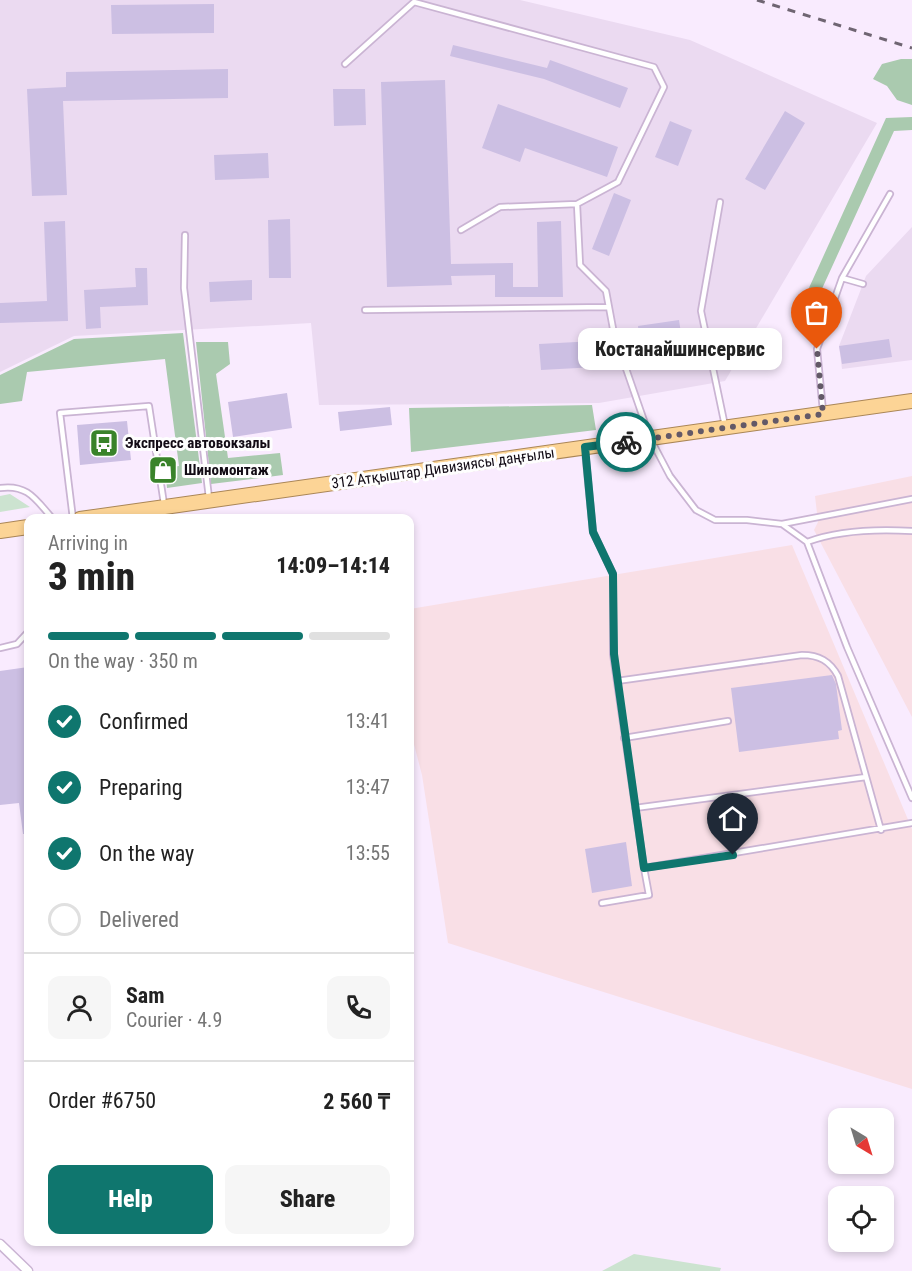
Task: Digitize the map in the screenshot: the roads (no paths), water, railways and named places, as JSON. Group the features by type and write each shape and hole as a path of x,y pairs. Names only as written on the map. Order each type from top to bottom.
{"highway":[{"name":"312 Атқыштар Дивизиясы даңғылы","path":"122,514 912,401"},
{"path":"0,531 24,528"}],"street":[{"path":"0,1244 28,1271"}],"lane":[{"path":"345,64 414,2 654,67 664,87 618,182 577,204 500,207 461,230"},
{"path":"823,414 817,349 842,278 890,194"},
{"path":"720,202 701,311 726,426"},
{"path":"577,204 580,265 606,291 614,334 650,438 670,476 696,510 715,520 747,520 782,524 912,499"},
{"path":"185,235 184,288 209,500"},
{"path":"842,278 863,284"},
{"path":"365,310 609,308"},
{"path":"72,514 60,413 149,406 165,507"},
{"path":"585,447 593,532 613,574 614,654 617,681 649,895 602,903"},
{"path":"0,488 14,486 32,495 49,514"},
{"path":"782,524 807,542 847,647 912,798"},
{"path":"807,542 861,531 912,531"},
{"path":"0,648 16,644 24,636"},
{"path":"617,681 802,655 819,657 833,667 838,676 881,830"},
{"path":"624,738 728,722"},
{"path":"635,808 866,777"},
{"path":"644,868 912,824"}],"railway":[{"path":"757,0 912,48"}],"place":[{"name":"Костанайшинсервис","path":"817,349"},
{"name":"Экспресс автовокзалы","path":"104,443"},
{"name":"Шиномонтаж","path":"163,470"}]}
